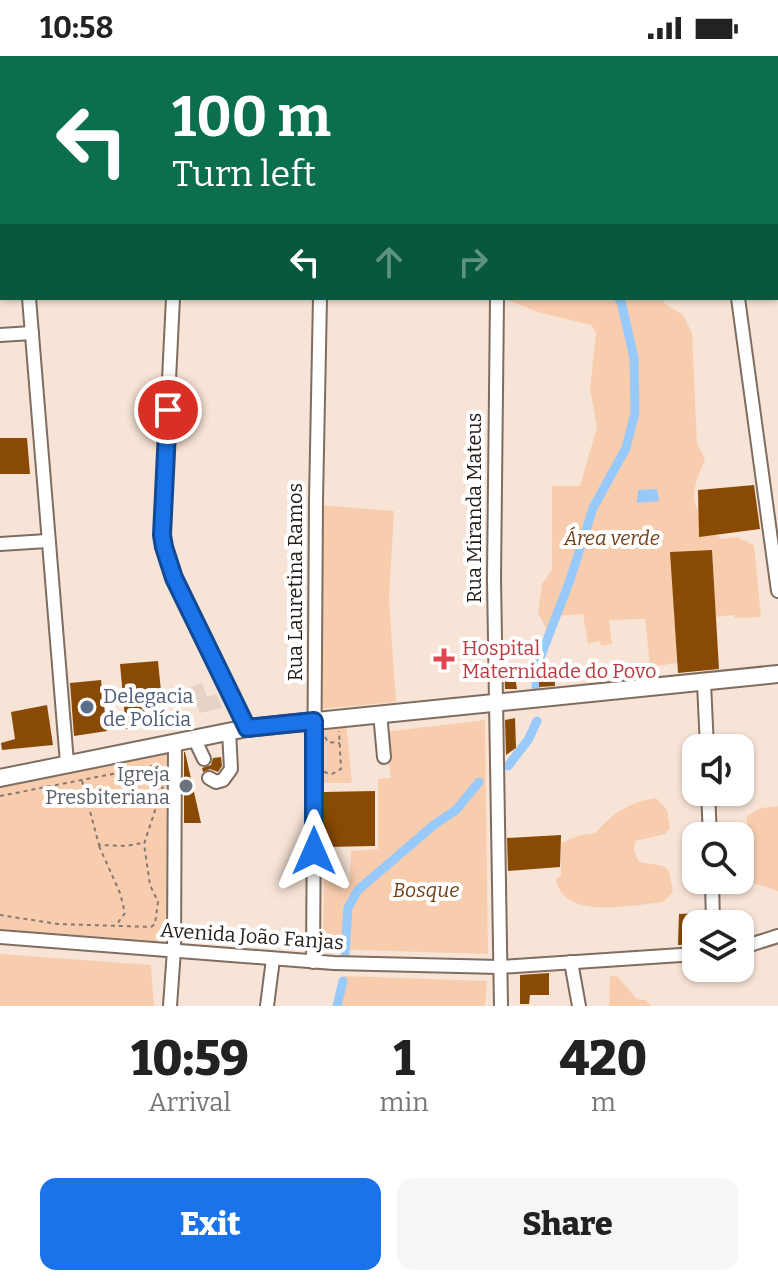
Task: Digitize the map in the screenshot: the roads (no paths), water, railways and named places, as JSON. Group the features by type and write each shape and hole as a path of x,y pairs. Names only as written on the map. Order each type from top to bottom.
{"main road":[{"path":"0,778 247,728 778,674"}],"street":[{"path":"29,300 67,763"},
{"path":"173,300 162,522 164,547 174,578 247,728"},
{"name":"Rua Lauretina Ramos","path":"313,962 318,721 320,300"},
{"name":"Rua Miranda Mateus","path":"497,300 494,565 501,1006"},
{"path":"738,300 778,591"},
{"path":"0,335 32,333"},
{"path":"0,544 47,541"},
{"path":"704,683 706,734"},
{"path":"380,713 384,757"},
{"path":"209,778 216,782 223,780 231,769 229,731"},
{"path":"194,738 204,759"},
{"path":"170,1006 174,950 175,742"},
{"path":"754,944 778,936"},
{"name":"Avenida João Fanjas","path":"0,937 313,962 500,967 565,963"},
{"path":"579,1006 565,963 682,955"},
{"path":"267,1006 273,959"}],"water":[{"path":"657,489 659,501 637,503 638,490"}],"waterway":[{"path":"536,687 537,666 593,508 626,448 635,413 634,358 620,300"},
{"path":"508,766 528,740 537,721"},
{"path":"345,954 348,908 358,890 435,824 456,810 479,782"},
{"path":"337,1006 343,981"}],"place":[{"name":"Hospital Maternidade do Povo","path":"444,659"},
{"name":"Delegacia de Polícia","path":"87,707"},
{"name":"Igreja Presbiteriana","path":"186,786"}],"park label":[{"name":"Área verde","path":"612,538"},
{"name":"Bosque","path":"426,890"}]}
